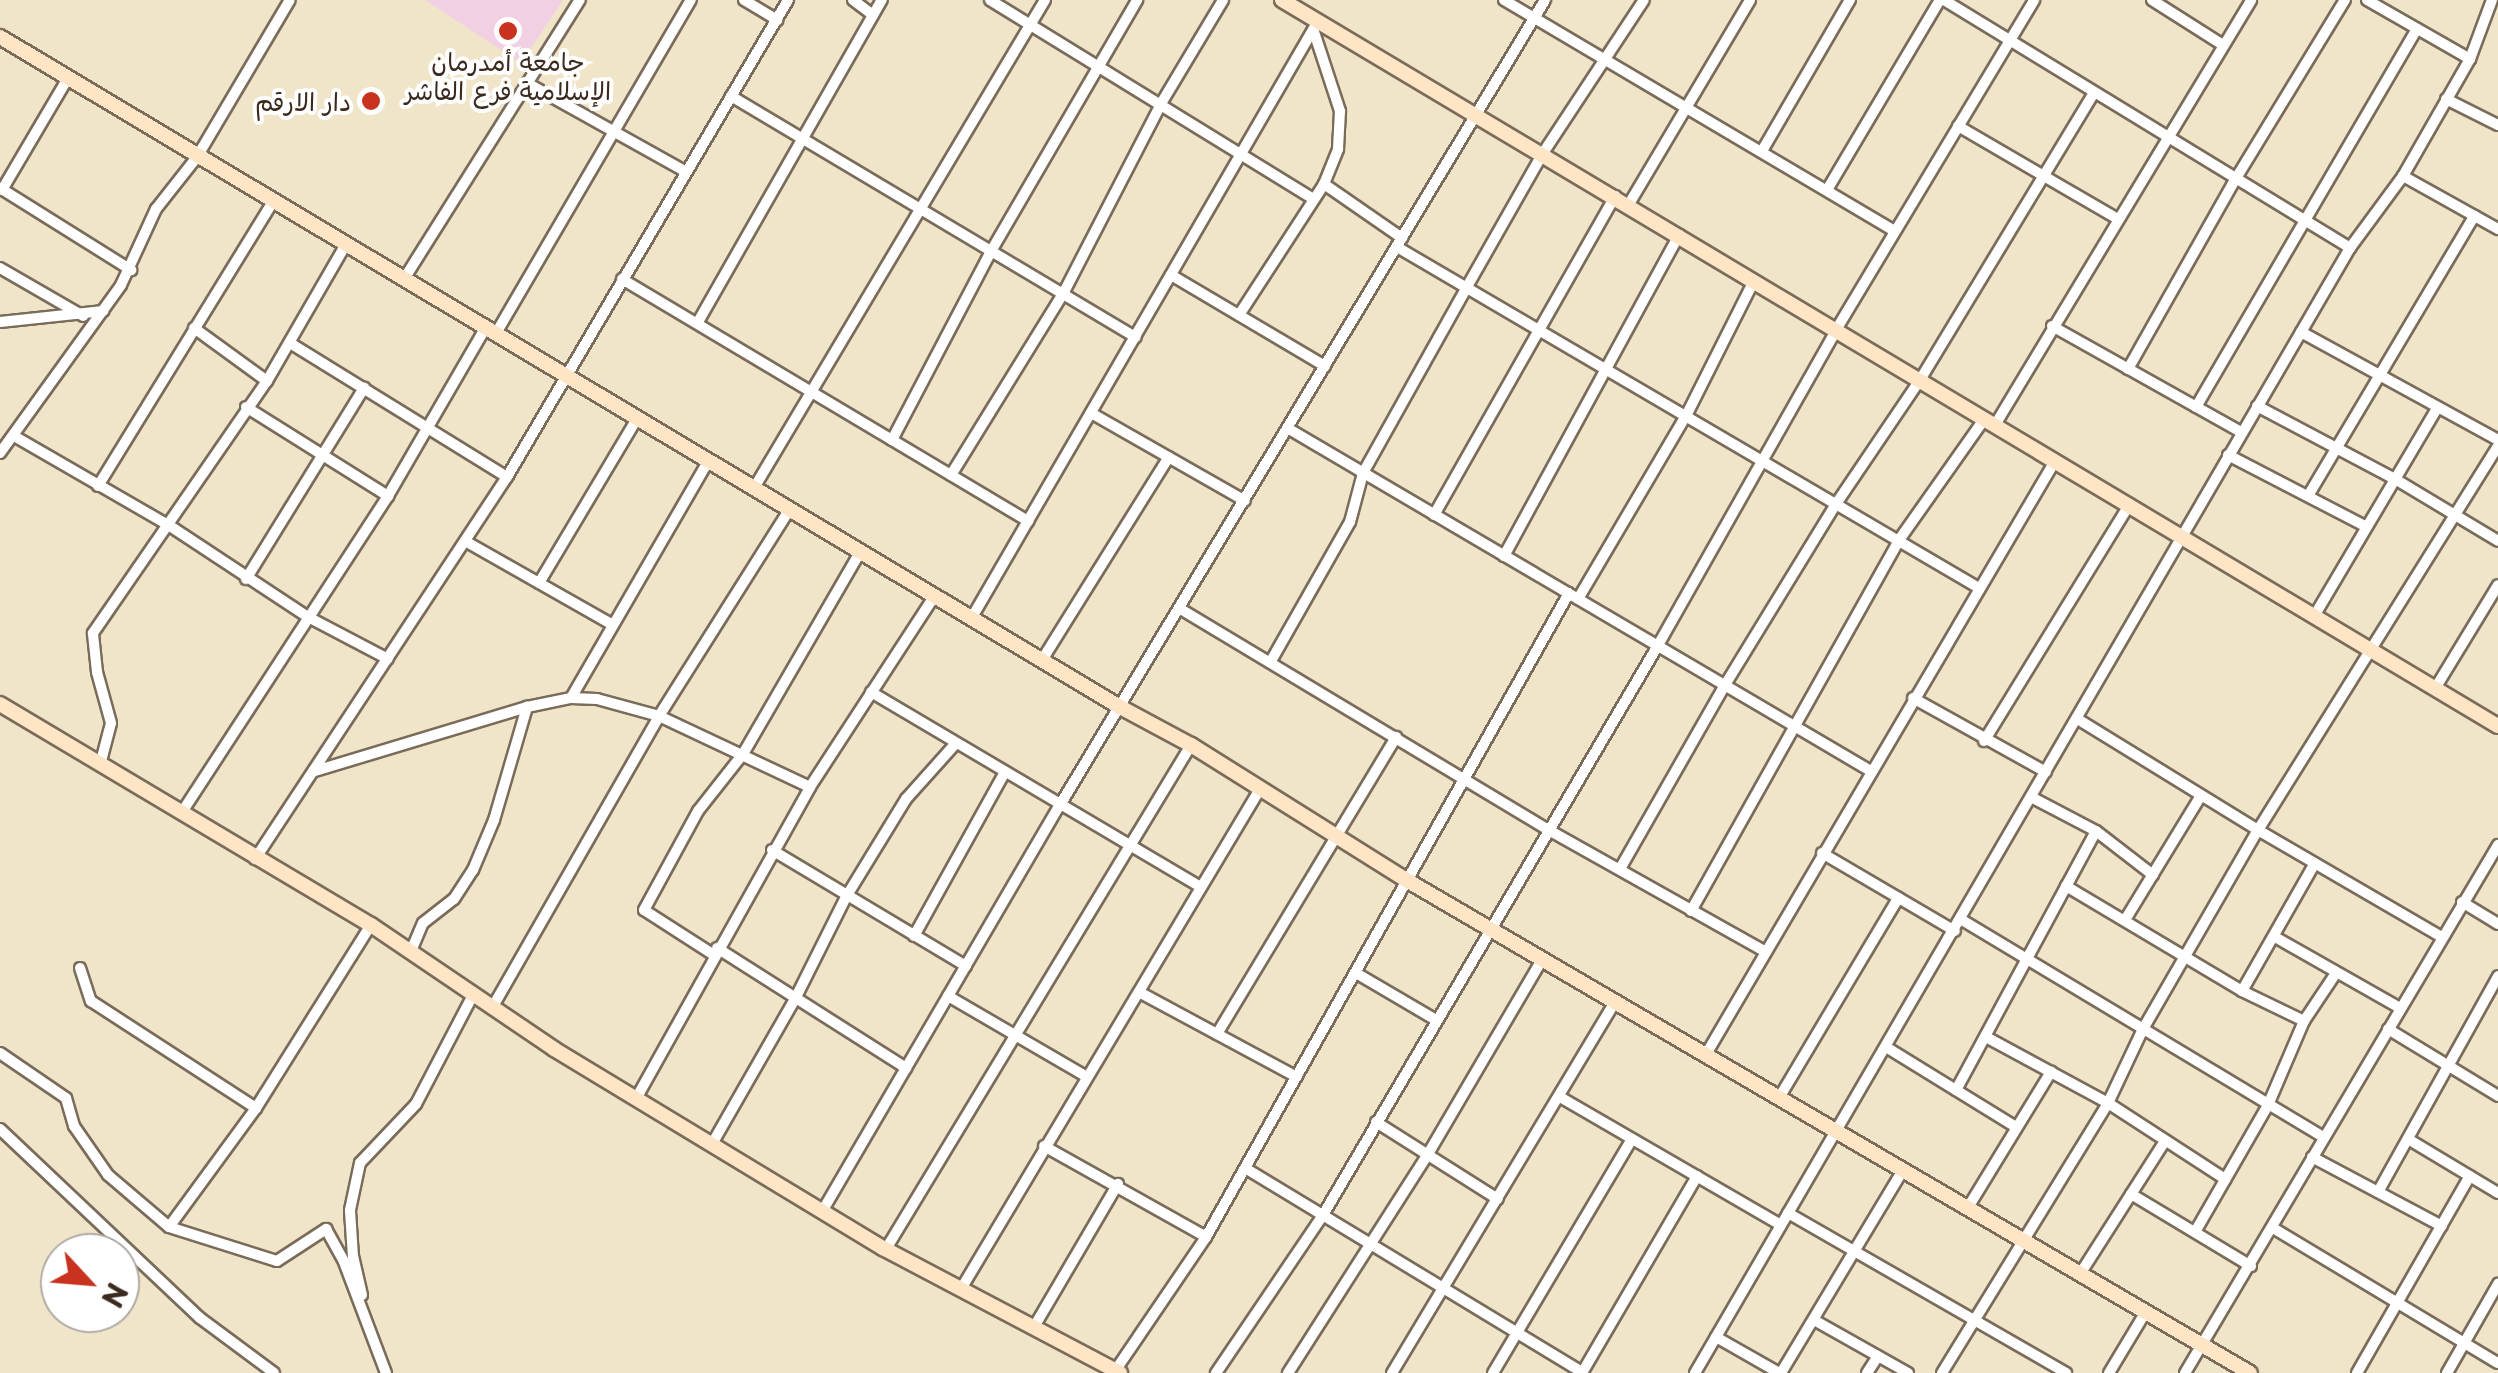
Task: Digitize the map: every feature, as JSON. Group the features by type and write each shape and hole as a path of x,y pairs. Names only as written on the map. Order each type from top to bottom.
{"street":[{"path":"0,453 131,270 156,208 196,156 290,0"},
{"path":"404,279 580,0"},
{"path":"182,812 388,496 614,132 691,0"},
{"path":"744,0 776,20"},
{"path":"255,858 507,477 788,0"},
{"path":"854,0 873,14"},
{"path":"698,322 882,0"},
{"path":"990,0 1162,102 1314,199"},
{"path":"754,488 1045,0"},
{"path":"892,440 990,254 1138,0"},
{"path":"951,475 1063,294 1162,102 1223,0"},
{"path":"1282,0 1316,27 1476,112 1754,282 2372,646 2498,726"},
{"path":"1504,0 1895,231"},
{"path":"824,1210 1060,805 1545,0"},
{"path":"1270,661 1350,522 1363,473 1543,153 1644,0"},
{"path":"1434,515 1538,328 1750,0"},
{"path":"1762,152 1850,0"},
{"path":"1827,190 1942,0 2350,248"},
{"path":"1216,1373 1323,1215 1657,647 1836,330 2034,0"},
{"path":"2152,0 2223,44"},
{"path":"1692,911 1900,540 1990,422 2250,0"},
{"path":"2128,369 2235,180 2345,0"},
{"path":"2367,0 2470,58"},
{"path":"1695,1373 2079,720 2182,534 2350,248 2403,176 2470,58 2492,0"},
{"path":"971,619 1316,27"},
{"path":"1239,315 1324,184 1338,149 1340,111 1316,27"},
{"path":"2196,407 2417,30"},
{"path":"0,37 1120,708 1191,745 1704,1056 2250,1373"},
{"path":"68,78 1,189 131,270"},
{"path":"527,84 686,172"},
{"path":"1620,869 1724,685 1836,504 1920,380 2094,93"},
{"path":"731,96 990,254 1136,337"},
{"path":"2446,98 2498,125"},
{"path":"1958,126 2116,218"},
{"path":"2403,176 2498,230"},
{"path":"1324,184 1400,242 1468,286 1979,588"},
{"path":"98,486 273,202"},
{"path":"2308,496 2474,216"},
{"path":"1504,556 1604,366 1679,235"},
{"path":"100,765 111,723 97,672 93,633 267,381 345,246"},
{"path":"0,268 84,316"},
{"path":"1172,275 1325,366"},
{"path":"622,280 1028,521"},
{"path":"0,704 372,925 492,1008 886,1250 1117,1372 1206,1236 1464,778 1686,416 1754,282"},
{"path":"0,322 104,311"},
{"path":"2052,326 2242,432"},
{"path":"194,328 267,381"},
{"path":"1942,1373 2108,1103 2143,1029 2258,830 2498,443 2301,332"},
{"path":"290,343 507,477"},
{"path":"246,579 364,388"},
{"path":"2257,406 2395,479 2498,542"},
{"path":"246,407 388,496"},
{"path":"2316,613 2438,407"},
{"path":"1091,413 1245,500"},
{"path":"539,583 638,417"},
{"path":"1289,429 1869,770"},
{"path":"14,436 170,526 308,618 388,659"},
{"path":"2228,455 2365,526"},
{"path":"1042,660 1169,457"},
{"path":"571,698 709,460"},
{"path":"1704,1056 2055,460"},
{"path":"1984,741 2130,504"},
{"path":"492,1008 660,716 789,510"},
{"path":"465,541 614,625"},
{"path":"860,552 743,754 698,811 644,910 906,1068"},
{"path":"2436,687 2498,585"},
{"path":"637,1097 772,850 934,597"},
{"path":"1179,608 1547,829 1766,952"},
{"path":"2484,608 2498,616"},
{"path":"871,692 1200,887"},
{"path":"315,771 527,706 571,698 660,716 810,787"},
{"path":"1913,698 1984,741 2046,772"},
{"path":"411,952 423,923 454,900 473,870 527,706"},
{"path":"2079,720 2200,797 2440,936"},
{"path":"1218,1034 1396,737"},
{"path":"712,1144 795,999 846,897 906,800 956,744"},
{"path":"886,1250 1191,745"},
{"path":"914,936 1004,772"},
{"path":"962,1289 1260,789"},
{"path":"2031,797 2096,831 2153,875"},
{"path":"2125,920 2200,797"},
{"path":"1956,1090 2096,831"},
{"path":"2185,1373 2251,1266 2440,936 2498,845"},
{"path":"772,850 966,966"},
{"path":"1822,853 1955,931"},
{"path":"2242,991 2315,863"},
{"path":"2066,886 2242,991 2304,1021"},
{"path":"1780,1098 1898,898"},
{"path":"2462,902 2498,924"},
{"path":"1962,920 2323,1137"},
{"path":"169,1227 256,1108 372,925"},
{"path":"2275,937 2400,1008"},
{"path":"1288,1373 1428,1154 1543,958"},
{"path":"80,968 91,1001 256,1108"},
{"path":"2195,1232 2268,1104 2304,1021 2336,972"},
{"path":"1356,973 1436,1020"},
{"path":"2378,1192 2448,1065 2494,994 2498,976"},
{"path":"1139,992 1297,1077"},
{"path":"386,1373 353,1257 350,1210 360,1163 416,1104 473,995"},
{"path":"948,996 1087,1077"},
{"path":"1392,1373 1615,1002"},
{"path":"2388,1029 2498,1096"},
{"path":"1986,1037 2108,1103 2226,1179"},
{"path":"1886,1047 2016,1127"},
{"path":"0,1053 66,1098 74,1126 108,1175 169,1227 277,1261 326,1229 372,1332"},
{"path":"1967,1209 2051,1072"},
{"path":"1560,1097 1781,1226"},
{"path":"1376,1122 1498,1199"},
{"path":"0,1130 200,1318 274,1373"},
{"path":"2408,1138 2498,1194"},
{"path":"1493,1373 1632,1139"},
{"path":"2080,1274 2165,1141"},
{"path":"1044,1146 1206,1236"},
{"path":"2312,1157 2442,1226"},
{"path":"1245,1168 1582,1373 1697,1176"},
{"path":"1716,1337 1780,1373 1902,1172"},
{"path":"2357,1373 2470,1176"},
{"path":"1034,1327 1118,1184"},
{"path":"2131,1194 2251,1266"},
{"path":"1788,1214 2066,1373"},
{"path":"2272,1228 2498,1363"},
{"path":"2448,1373 2498,1284"},
{"path":"2109,1373 2145,1313"},
{"path":"1814,1320 1908,1373"},
{"path":"1867,1373 1878,1356"}],"shaded area":[{"name":"جامعة أمدرمان الإسلامية فرع الفاشر","path":"425,0 563,0 521,63"}],"place":[{"name":"جامعة أمدرمان الإسلامية فرع الفاشر","path":"508,31"},
{"name":"دار الارقم","path":"371,101"}]}
